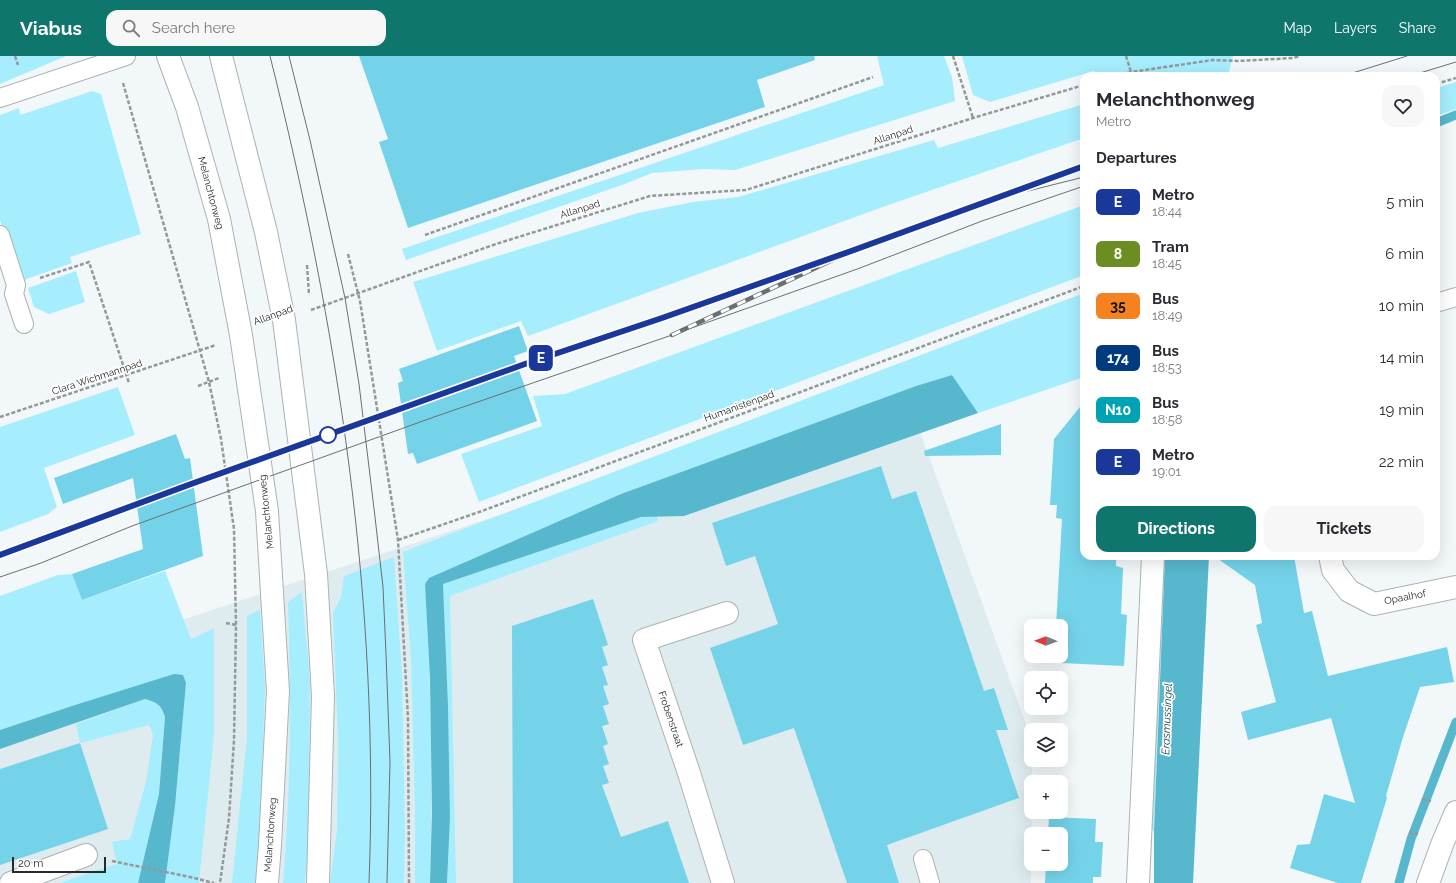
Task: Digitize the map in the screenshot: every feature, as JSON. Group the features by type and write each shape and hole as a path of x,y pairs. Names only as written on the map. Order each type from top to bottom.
{"street":[{"name":"Melanchtonweg","path":"168,56 187,107 219,219 241,336 267,510 278,691 267,883"},
{"path":"221,56 266,232 284,320 302,459 316,581 323,696 318,883"},
{"path":"1138,883 1154,560"},
{"name":"Opaalhof","path":"1331,560 1333,570 1349,591 1374,604 1456,587"},
{"name":"Frobenstraat","path":"723,883 689,773 644,640 728,613"},
{"path":"1428,883 1456,812"},
{"path":"11,883 86,855"}],"lane":[{"path":"0,98 121,58"},
{"path":"0,235 16,286 14,294 24,324"},
{"path":"1440,302 1456,296"},
{"path":"923,859 930,883"}],"path":[{"path":"953,56 973,118"},
{"path":"1126,56 1131,72 1213,60 1238,61 1293,58 1300,56"},
{"path":"1213,60 1214,56"},
{"path":"121,58 199,350 209,382 221,439 234,529 236,625 234,740 229,818 220,883"},
{"path":"426,235 873,77"},
{"path":"1440,83 1456,78"},
{"name":"Allanpad","path":"284,320 496,244 650,196 746,190 973,118 1080,86"},
{"path":"348,254 360,302 398,540 408,718 409,883"},
{"path":"16,286 89,262 129,383"},
{"name":"Humanistenpad","path":"398,540 482,511 1080,287"},
{"path":"199,350 241,336"},
{"name":"Clara Wichmannpad","path":"0,417 126,376 199,350"},
{"path":"226,623 236,625"},
{"path":"132,865 214,883"}],"shaded area":[{"path":"0,56 66,56 0,84"},
{"path":"877,56 944,56 952,77 955,101 735,170 704,169 652,173 622,185 406,260 402,249 884,85"},
{"path":"962,56 1233,56 1229,72 1080,72 1080,75 990,102 973,95"},
{"path":"1456,82 1456,109 1440,115 1440,87"},
{"path":"92,91 101,94 141,234 70,257 72,263 21,281 0,220 0,115 19,108 20,115"},
{"path":"1080,105 1080,139 891,204 528,336 521,321 437,351 413,282 638,213 693,202 738,197 934,140 938,148"},
{"path":"1080,206 1080,277 479,502 461,454 542,426 533,396 565,394"},
{"path":"76,271 85,302 49,314 34,307 28,288"},
{"path":"1080,295 1080,378 978,413 952,375 916,386 621,494 429,578 425,584 431,734 430,883 415,883 415,808 411,660 403,552"},
{"path":"902,382 1026,723 1024,723 1024,767 1032,767 1032,775 1024,775 1024,819 1032,819 1031,827 1024,827 1024,871 1031,871 1031,883 0,883 0,680"},
{"path":"118,387 135,435 44,468 57,507 48,514 0,532 0,427"},
{"path":"657,516 658,521 450,596 456,883 447,883 450,817 448,705 443,584 641,517"},
{"path":"394,557 402,673 405,832 404,883 330,883 337,831 338,740 333,613 341,597 344,576"},
{"path":"1159,560 1165,560 1154,831 1149,829"},
{"path":"165,571 191,639 214,628 214,735 199,883 165,883 175,806 186,683 72,706 0,730 0,596 58,575 72,574 82,600"},
{"path":"302,592 310,682 309,837 305,883 283,883 288,813 290,743 288,602"},
{"path":"260,610 265,687 260,827 255,883 232,883 247,737 247,616"},
{"path":"145,699 158,705 165,717 159,794 138,883 61,883 117,864 112,842 130,839 146,782 153,735 149,725 80,743 76,724"}],"water":[{"path":"952,375 978,413 684,516 641,517 443,584 448,705 450,817 447,883 430,883 432,811 430,679 425,584 429,578 621,494 916,386"},
{"name":"Erasmussingel","path":"1165,560 1209,560 1193,883 1154,883 1154,831"},
{"path":"174,674 183,675 186,683 175,806 165,883 138,883 159,794 165,717 160,707 153,701 145,699 0,749 0,730"}],"building":[{"path":"359,56 814,56 815,60 757,80 765,107 408,228 379,142 388,139"},
{"path":"519,326 528,351 514,356 537,421 417,464 413,453 408,454 398,383 403,381 399,369"},
{"path":"1080,407 1080,560 1116,560 1116,566 1123,568 1121,614 1127,615 1124,666 1061,663 1068,663 1068,619 1056,619 1062,519 1056,518 1057,505 1050,505 1054,439"},
{"path":"1001,424 1001,455 925,456 924,451"},
{"path":"176,434 185,459 190,458 203,556 82,600 72,574 143,549 133,478 63,504 54,478"},
{"path":"881,466 892,499 916,491 984,691 994,688 1008,730 996,730 1019,798 887,845 899,883 847,883 794,728 743,745 710,648 778,624 755,556 726,566 712,523"},
{"path":"1220,560 1295,560 1304,613 1312,611 1328,676 1447,647 1454,682 1420,687 1403,737 1386,796 1387,798 1361,883 1338,883 1290,868 1297,845 1310,844 1324,794 1355,803 1331,718 1248,740 1241,712 1276,702 1256,625 1262,623 1255,585"},
{"path":"593,599 608,645 602,647 608,665 602,667 608,685 603,686 609,704 603,706 609,724 602,726 608,744 603,746 609,764 603,766 609,783 602,785 621,837 668,821 689,883 513,883 512,626"},
{"path":"80,743 108,829 0,865 0,769"},
{"path":"1049,819 1096,819 1095,842 1103,842 1101,877 1093,877 1093,883 1045,883 1046,871 1068,871 1068,827 1048,827"}],"waterway":[{"path":"1440,121 1456,115"},
{"path":"1399,883 1411,839 1456,722"}],"tram line":[{"path":"270,56 316,260 334,363 349,466 360,570 368,674 371,778 369,883"},
{"path":"289,56 310,140 345,298 359,384 375,517 383,587 390,762 387,883"},
{"path":"1356,72 1407,56"},
{"path":"1423,72 1456,62"},
{"path":"0,555 176,489 525,364 662,318 854,250 1080,167"},
{"path":"1028,191 1080,178"},
{"path":"0,577 41,563 132,526 434,417 672,335 860,268 982,221 1080,187"}],"railway":[{"path":"672,335 854,250"}],"metro line":[{"name":"E","path":"0,555 129,506 525,364 662,318 854,250 1080,167"}]}
